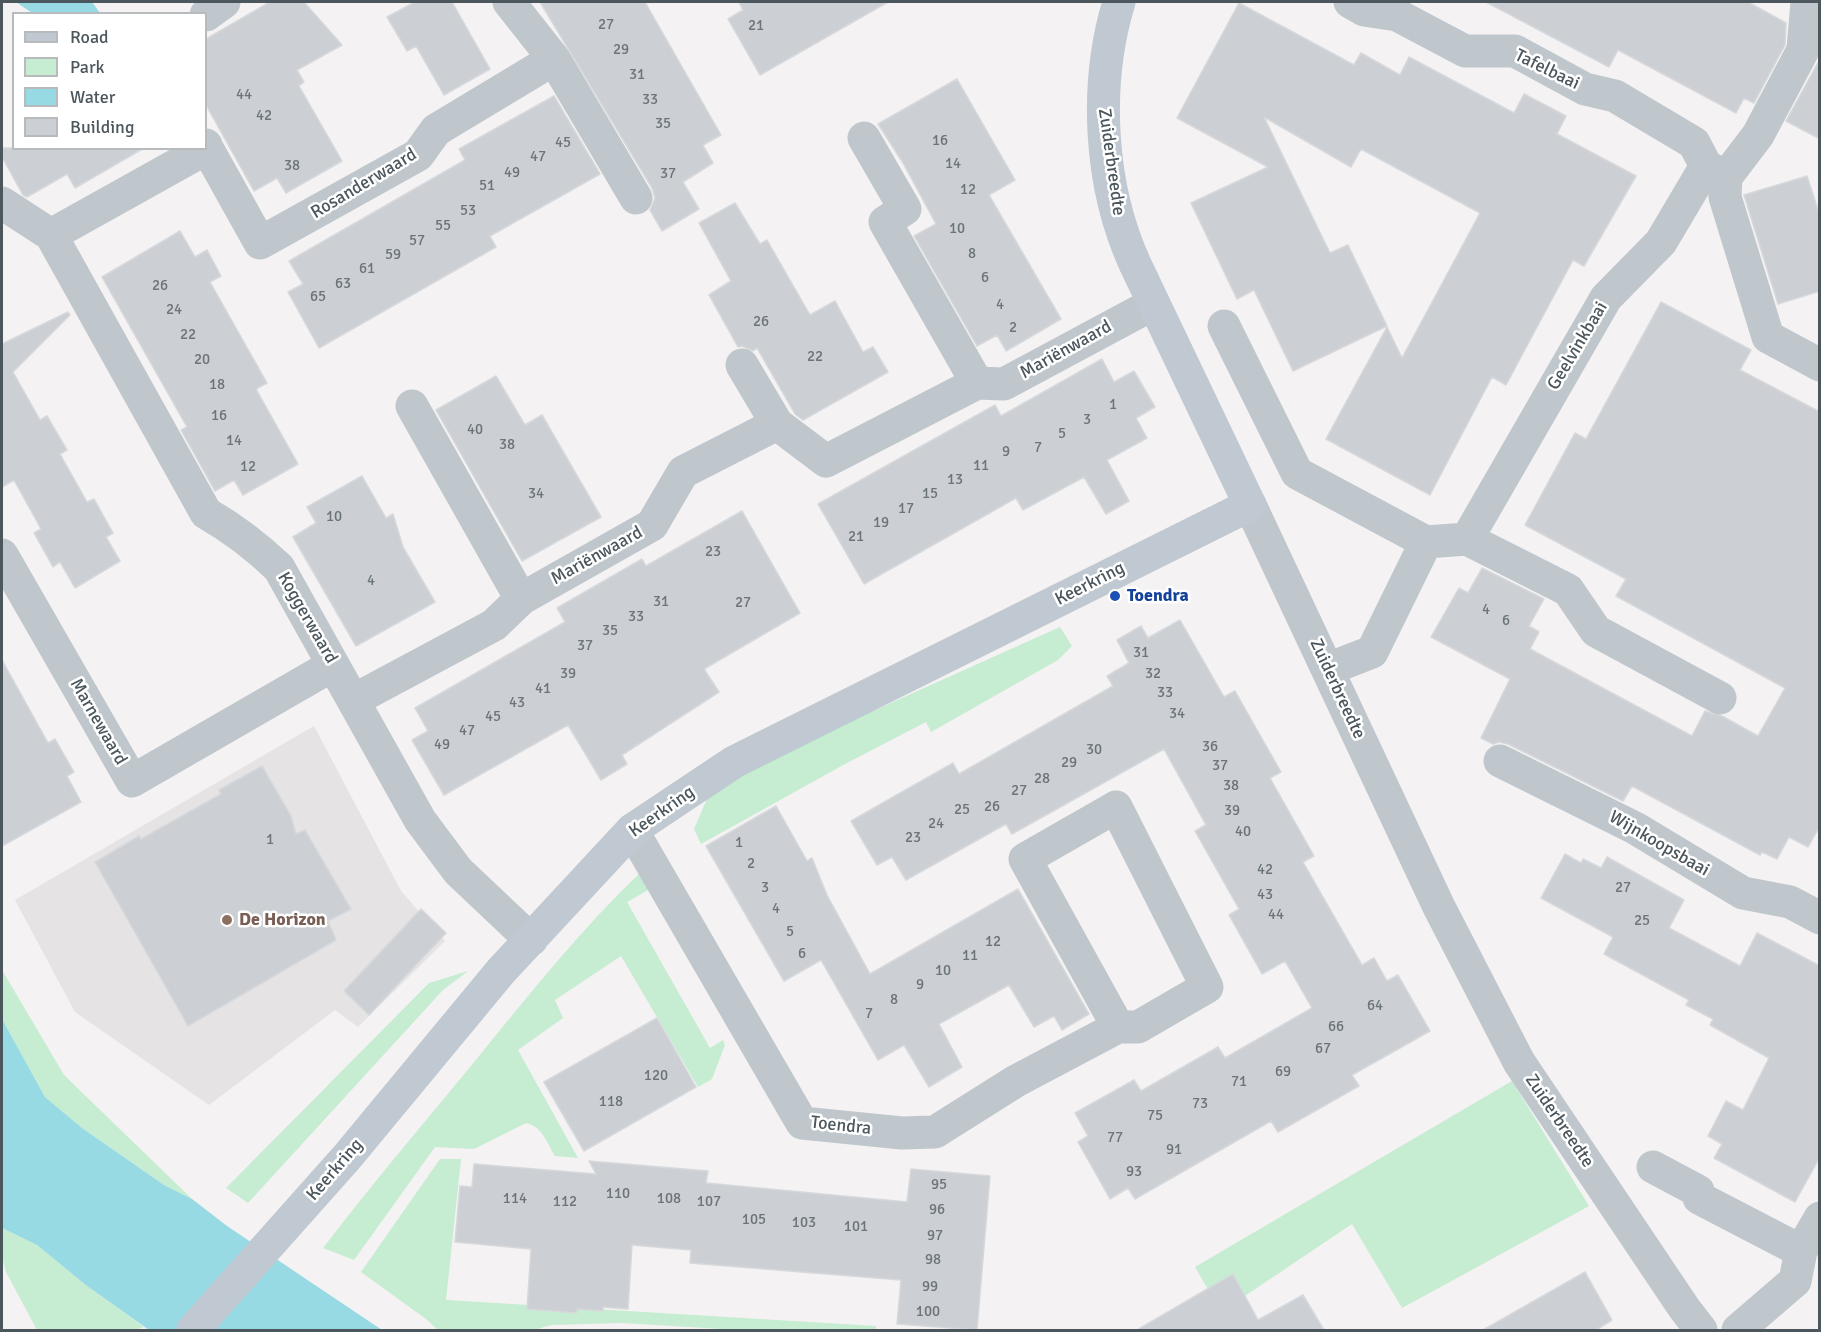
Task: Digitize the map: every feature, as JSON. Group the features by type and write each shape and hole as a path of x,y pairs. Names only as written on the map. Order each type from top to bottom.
{"street":[{"path":"207,14 224,2"},
{"path":"509,2 554,59 636,198"},
{"name":"Zuiderbreedte","path":"1119,2 1111,28 1103,87 1113,202 1126,244 1439,907 1519,1062 1701,1330"},
{"name":"Tafelbaai","path":"1350,2 1364,10 1398,15 1465,51 1515,51 1585,88 1615,96 1694,143 1716,171"},
{"name":"Geelvinkbaai","path":"1467,539 1605,298 1661,242 1716,171 1758,135 1803,50 1807,2"},
{"name":"Rosanderwaard","path":"207,148 260,243 418,155 436,130 554,59"},
{"path":"864,138 904,209 885,222 977,383"},
{"name":"Rosanderwaard","path":"51,235 199,150"},
{"path":"1716,171 1768,337 1820,365"},
{"path":"2,203 51,235"},
{"name":"Koggerwaard","path":"51,235 206,513 255,544 279,568 420,820 458,871 531,940"},
{"name":"Mariënwaard","path":"742,365 777,424 826,462 977,383 1004,384 1153,304"},
{"path":"1224,326 1297,473 1426,542 1467,539 1568,590 1596,631 1720,698"},
{"path":"412,406 521,599"},
{"name":"Mariënwaard","path":"354,700 494,625 521,599 652,525 682,472 777,424"},
{"name":"Keerkring","path":"192,1330 347,1157 501,971 632,830 734,762 1250,505"},
{"path":"1328,669 1372,652 1426,542"},
{"name":"Marnewaard","path":"2,555 132,781 333,665"},
{"name":"Wijnkoopsbaai","path":"1500,761 1635,828 1743,893 1790,902 1820,918"},
{"name":"Toendra","path":"632,830 802,1123 902,1133 935,1132 1016,1081 1118,1027 1138,1027 1207,987 1116,807 1025,859 1118,1027"},
{"path":"1653,1167 1698,1191 1699,1198 1805,1276"},
{"path":"1738,1330 1805,1276 1820,1218"}],"shaded area":[{"name":"De Horizon","path":"314,726 401,891 445,941 358,1027 335,1010 209,1105 75,1012 15,900"}],"green space":[{"path":"1060,627 1072,646 1058,660 931,732 926,722 701,844 694,829 710,792 835,728"},
{"path":"640,873 650,889 627,902 710,1048 723,1040 725,1045 712,1079 698,1087 621,956 555,1000 563,1018 518,1050 578,1158 555,1156 540,1131 526,1123 474,1149 435,1147 354,1260 323,1248 555,964 596,917"},
{"path":"2,970 64,1075 192,1199 164,1185 82,1128 45,1097 2,1019"},
{"path":"468,971 443,990 248,1203 226,1188 429,983"},
{"path":"1512,1081 1589,1206 1402,1308 1352,1224 1221,1312 1195,1267"},
{"path":"440,1159 461,1159 446,1300 876,1326 876,1330 739,1330 622,1323 551,1325 534,1330 438,1330 361,1272"},
{"path":"2,1228 37,1245 87,1286 144,1327 134,1330 37,1330 6,1272 2,1257"}],"water":[{"path":"16,2 92,2 99,12 31,12"},
{"path":"2,1019 45,1097 82,1128 164,1185 192,1199 227,1226 382,1330 149,1330 87,1286 37,1245 2,1228"}],"building":[{"path":"270,2 304,2 342,45 297,70 304,82 299,86 342,161 286,193 277,178 254,191 207,107 207,38"},
{"path":"415,2 452,2 490,69 444,95 416,46 407,51 387,17"},
{"path":"540,2 645,2 721,135 703,145 713,163 683,182 699,209 662,231 650,210 655,198 652,188"},
{"path":"739,2 888,2 760,75 728,19 743,10"},
{"path":"1486,2 1748,2 1786,23 1785,45 1754,103 1744,98 1736,113 1618,50 1609,67"},
{"path":"1239,3 1354,65 1361,53 1400,75 1409,57 1514,113 1524,94 1566,116 1557,134 1636,176 1584,266 1573,260 1506,385 1492,377 1430,495 1326,439 1387,327 1402,358 1480,213 1361,149 1351,167 1264,117 1330,253 1348,245 1387,326 1293,371 1254,290 1237,299 1191,203 1268,167 1177,118"},
{"path":"1820,59 1820,139 1786,121"},
{"path":"957,79 1015,180 989,195 1061,319 1006,351 997,335 977,346 914,236 936,224 903,163 878,124"},
{"path":"554,96 600,174 490,236 496,247 319,348 288,292 303,284 289,261 465,160 459,149"},
{"path":"2,148 12,148 12,150 141,150 75,188 67,174 27,197 23,195 2,157"},
{"path":"1807,176 1820,216 1820,291 1778,304 1744,195"},
{"path":"735,203 760,244 767,240 810,315 835,301 863,352 873,347 888,372 803,420 795,414 757,348 753,351 742,346 738,347 709,295 731,281 699,223"},
{"path":"180,231 195,257 207,250 221,276 210,282 267,383 256,389 298,464 243,495 234,480 215,491 181,430 187,427 102,277"},
{"path":"1661,302 1751,350 1740,370 1820,412 1820,826 1808,847 1789,837 1777,859 1762,852 1760,855 1632,786 1623,801 1508,744 1499,742 1493,744 1481,738 1510,679 1431,637 1459,588 1468,593 1482,568 1544,599 1529,626 1539,632 1530,649 1692,736 1705,711 1722,716 1758,736 1785,688 1616,596 1626,579 1525,525 1575,433 1586,439"},
{"path":"68,312 70,315 13,372 40,420 47,416 67,450 60,454 87,502 94,499 113,533 106,537 120,561 75,588 60,562 53,567 34,533 41,529 14,480 2,487 2,344"},
{"path":"1102,359 1114,382 1134,371 1155,407 1136,418 1147,438 1107,460 1129,501 1106,514 1084,477 1023,510 1016,498 864,584 818,504 995,405 1001,416"},
{"path":"496,376 525,425 542,415 601,517 522,561 436,410"},
{"path":"362,476 386,518 393,514 403,547 435,602 356,646 293,537 316,523 307,507"},
{"path":"742,511 800,613 704,669 719,692 622,755 627,764 601,780 568,725 444,795 412,740 428,731 415,708 565,622 557,608 642,559 646,566"},
{"path":"1180,620 1224,697 1235,691 1281,772 1270,778 1314,856 1303,862 1362,965 1374,958 1387,981 1398,975 1430,1031 1352,1075 1359,1086 1278,1132 1271,1121 1135,1199 1128,1188 1110,1199 1078,1142 1088,1136 1075,1113 1134,1080 1141,1091 1218,1047 1225,1058 1312,1008 1285,961 1262,974 1229,915 1239,909 1195,831 1206,825 1164,749 1012,834 1006,824 906,880 892,857 877,865 851,821 953,763 959,774 1113,686 1107,676 1129,663 1117,640 1141,626 1148,638"},
{"path":"2,660 48,743 55,739 74,772 67,776 81,802 2,846"},
{"path":"262,766 291,816 296,834 305,830 351,909 328,921 336,940 188,1026 95,862 139,836 141,839 221,794 219,790"},
{"path":"776,806 807,861 812,858 827,895 870,974 1018,889 1089,1014 1062,1030 1054,1016 1034,1027 1009,985 939,1024 962,1067 929,1087 904,1045 878,1060 821,960 784,981 706,846"},
{"path":"1565,854 1581,863 1583,859 1601,868 1607,857 1684,900 1669,928 1740,966 1757,933 1820,966 1820,1157 1795,1202 1714,1158 1722,1144 1708,1136 1726,1101 1743,1110 1769,1058 1710,1025 1713,1019 1686,1005 1689,1000 1604,954 1613,937 1541,898"},
{"path":"421,909 446,933 369,1015 344,991"},
{"path":"657,1018 696,1087 584,1151 544,1082"},
{"path":"589,1161 708,1171 706,1183 907,1202 911,1169 990,1176 977,1330 897,1324 901,1280 690,1263 691,1250 632,1245 628,1309 603,1307 603,1311 577,1309 577,1313 527,1309 531,1249 455,1242 460,1186 472,1187 474,1164 596,1174"},
{"path":"1585,1272 1612,1320 1596,1330 1483,1330"},
{"path":"1233,1274 1258,1320 1303,1295 1324,1330 1137,1330"}],"place":[{"name":"Toendra","path":"1115,596"},
{"name":"De Horizon","path":"227,920"}]}
